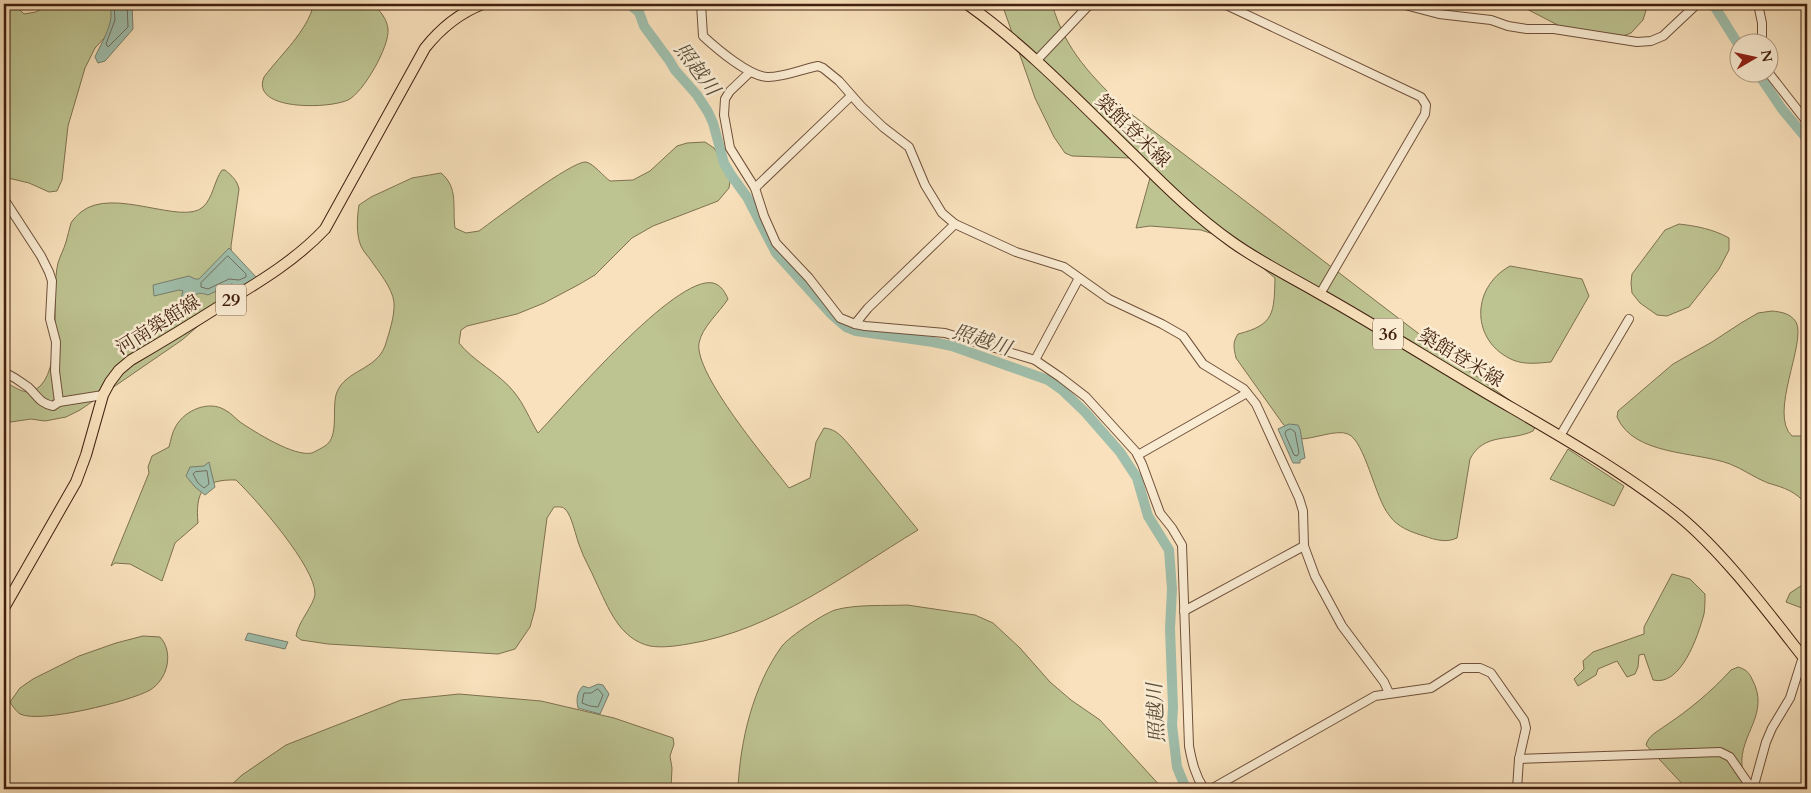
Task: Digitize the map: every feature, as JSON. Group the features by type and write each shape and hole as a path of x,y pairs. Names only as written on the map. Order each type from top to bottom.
{"main road":[{"name":"築館登米線","path":"967,4 995,24 1036,61 1170,191 1205,222 1232,242 1269,267 1320,294 1560,436 1633,482 1681,518 1737,576 1805,660"},
{"name":"河南築館線","path":"4,608 76,482 86,455 103,395 119,370 131,360 253,286 312,243 325,229 425,48 451,22 478,5"}],"street":[{"path":"701,4 703,36 750,72 770,77 818,66 839,81 851,96 882,126 908,147 934,202 942,213 955,224 1016,252 1064,267 1109,299 1183,336 1203,364 1244,389 1262,417 1299,498 1303,511 1304,546 1315,576 1342,626 1384,682 1389,693"},
{"path":"1036,61 1090,4"},
{"path":"1224,4 1421,98 1426,105 1425,114 1320,294"},
{"path":"1401,4 1438,14 1491,20 1527,29 1544,28 1637,42 1652,41 1663,36 1697,4"},
{"path":"1758,4 1762,32"},
{"path":"750,72 725,98 724,115 730,148 754,188 776,242 809,278 840,318 855,324 945,333 1035,360 1086,397 1138,455 1160,513 1182,545 1189,746 1197,779 1204,789"},
{"path":"1776,82 1807,122"},
{"path":"754,188 851,96"},
{"path":"4,199 41,256 52,281 50,319 56,342 55,371 59,402"},
{"path":"855,324 868,308 955,224"},
{"path":"1035,360 1079,278"},
{"path":"1560,436 1629,320"},
{"path":"4,372 30,389 42,404 53,406 59,402 103,395"},
{"path":"1138,455 1247,393"},
{"path":"1184,611 1304,546"},
{"path":"1753,789 1766,742 1790,698 1805,660 1807,644"},
{"path":"1211,789 1376,696 1431,688 1462,668 1480,668 1491,673 1524,720 1526,728 1519,759 1517,789"},
{"path":"1519,759 1720,752 1730,757 1753,789"}],"green space":[{"path":"4,4 14,4 24,14 36,12 50,4 121,4 107,35 95,48 85,68 68,126 62,180 57,191 49,192 29,183 4,177"},
{"path":"314,4 372,4 383,15 387,25 385,46 368,79 354,96 348,100 309,106 279,102 269,96 263,88 264,77 299,34"},
{"path":"1002,4 1052,4 1058,21 1073,50 1091,74 1126,110 1427,340 1520,408 1536,425 1533,431 1490,441 1476,450 1470,459 1457,538 1445,541 1433,539 1409,531 1396,523 1384,507 1360,447 1348,434 1332,433 1300,439 1283,424 1236,358 1234,346 1238,334 1259,326 1270,315 1273,308 1275,278 1228,239 1201,230 1150,226 1136,228 1150,178 1142,163 1130,158 1072,156 1065,153 1054,137 1035,98"},
{"path":"1517,4 1648,4 1643,20 1631,33 1612,40 1581,37"},
{"path":"705,142 714,148 731,175 729,188 718,201 653,226 632,238 595,275 544,303 517,314 467,326 461,330 459,343 508,385 518,397 538,433 648,319 674,299 696,286 716,284 726,294 728,299 701,337 699,343 701,357 708,375 720,396 750,439 789,488 810,478 816,442 824,428 829,429 839,434 845,440 918,530 836,582 779,613 720,637 664,647 650,646 639,642 630,637 616,621 583,556 570,516 561,507 554,507 547,518 535,609 530,627 515,649 498,654 328,644 301,640 296,636 297,631 314,598 313,582 283,534 236,480 216,482 204,490 198,503 198,523 175,543 162,581 130,564 115,563 111,566 149,473 148,467 152,456 169,447 176,426 191,411 205,406 219,407 265,437 285,448 295,451 312,453 330,442 334,429 335,398 337,392 347,379 381,354 394,313 391,291 359,242 357,226 359,205 371,197 412,178 441,173 447,179 453,191 455,228 466,233 479,231 533,192 578,164 589,163 610,181 633,180 650,171 677,146 687,143"},
{"path":"222,170 225,170 234,178 239,189 231,246 233,286 220,307 182,340 80,410 66,417 45,421 31,419 4,423 4,381 19,390 31,392 44,381 50,367 55,332 58,263 73,220 81,212 95,205 111,203 193,212 203,207 206,203"},
{"path":"1679,224 1704,228 1729,238 1729,250 1719,269 1689,307 1667,316 1657,315 1640,303 1632,293 1632,274 1665,230"},
{"path":"1510,266 1582,279 1589,296 1551,362 1527,363 1513,360 1499,352 1489,341 1483,328 1482,301 1488,287 1497,276"},
{"path":"1772,311 1791,317 1796,322 1798,332 1784,412 1786,426 1792,436 1807,436 1807,505 1798,496 1789,491 1763,481 1730,464 1651,446 1625,430 1617,417 1618,411 1673,364 1758,313"},
{"path":"1568,449 1624,486 1614,506 1550,479"},
{"path":"1672,574 1690,579 1705,594 1701,623 1693,646 1680,668 1672,676 1663,680 1653,680 1644,654 1639,655 1635,674 1627,677 1617,661 1598,669 1596,675 1578,686 1574,679 1584,669 1583,661 1593,652 1644,634 1644,627"},
{"path":"1807,582 1807,610 1786,602 1790,593"},
{"path":"907,605 975,615 993,623 1020,648 1050,682 1071,700 1100,720 1163,789 738,789 745,733 750,714 763,678 782,646 807,626 835,610 861,606"},
{"path":"143,636 160,637 167,650 168,657 165,672 161,679 150,690 140,695 85,710 46,716 20,714 10,702 20,688 33,679 79,656"},
{"path":"1738,667 1750,674 1757,691 1758,703 1756,713 1742,755 1742,769 1756,789 1687,789 1646,745 1647,742 1654,734 1700,700 1731,670"},
{"path":"459,694 541,701 614,718 673,738 674,744 670,756 672,768 671,789 227,789 242,775 286,745 401,700"}],"water":[{"path":"108,4 132,4 133,29 105,61 98,63 95,57 110,23 111,10"},
{"path":"229,248 257,278 240,286 231,284 208,295 197,294 187,308 183,308 181,298 183,291 179,290 154,296 153,285 189,276 199,279"},
{"path":"1289,424 1298,425 1300,429 1305,458 1300,460 1300,463 1293,463 1278,429"},
{"path":"209,462 215,487 205,495 186,476 190,467 204,466"},
{"path":"248,633 288,642 285,649 245,640"},
{"path":"598,684 603,685 609,694 600,714 578,708 577,702 581,688 583,686 589,688"}],"waterway":[{"name":"照越川","path":"629,4 639,12 644,26 708,112 724,163 747,197 776,253 831,314 846,327 856,331 952,346 1048,380 1062,390 1085,412 1120,452 1137,478 1148,516 1169,550 1172,589 1170,629 1172,725 1177,767 1186,789"},
{"path":"1713,4 1730,32"},
{"path":"1764,82 1782,109 1807,139"}]}
